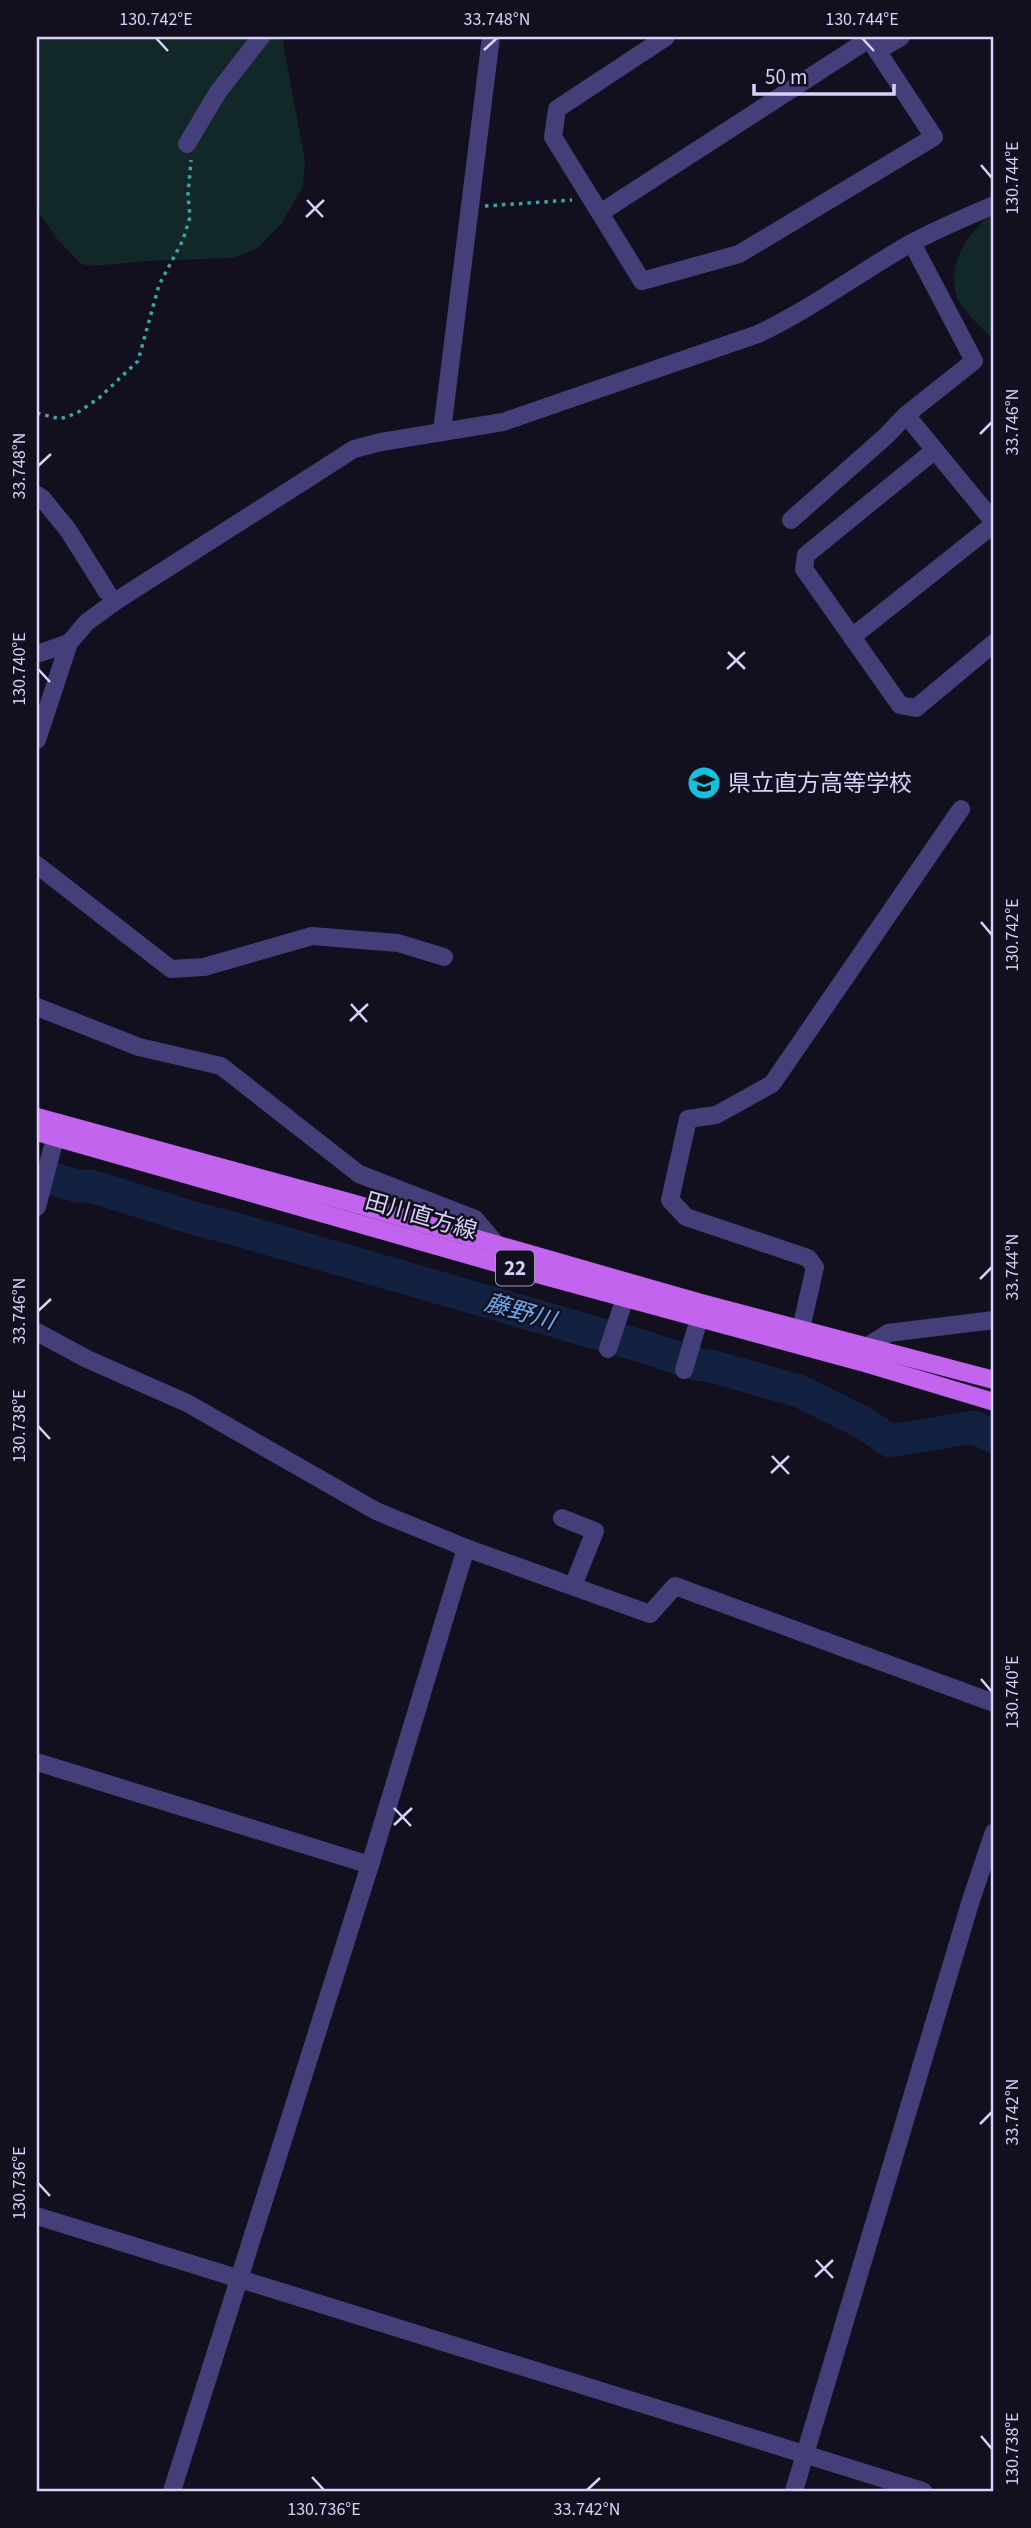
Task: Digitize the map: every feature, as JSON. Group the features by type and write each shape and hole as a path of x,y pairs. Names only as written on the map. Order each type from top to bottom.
{"main road":[{"name":"田川直方線","path":"37,1117 56,1133"},
{"name":"田川直方線","path":"37,1132 56,1133 495,1253 701,1303 994,1402"},
{"name":"田川直方線","path":"495,1253 625,1299 698,1320 868,1346 994,1380"}],"street":[{"path":"187,144 218,92 261,37"},
{"path":"442,431 491,37"},
{"path":"666,37 556,109 552,137 642,281 739,254 934,137 871,42"},
{"path":"600,213 871,42 901,37"},
{"path":"37,740 69,643 87,622 354,449 503,422 758,334 797,316 912,243 994,205"},
{"path":"791,520 906,415 974,361 912,243"},
{"path":"852,637 994,523 906,415"},
{"path":"935,450 806,555 804,569 900,705 916,708 994,643"},
{"path":"37,495 68,530 107,592"},
{"path":"37,654 69,643"},
{"path":"798,1336 815,1267 808,1258 686,1217 670,1200 688,1118 716,1115 772,1084 961,809"},
{"path":"37,865 171,969 204,967 312,936 398,943 444,957"},
{"path":"37,1007 139,1047 221,1066 359,1174 475,1219 495,1253"},
{"path":"39,1199 56,1133"},
{"path":"608,1349 625,1299"},
{"path":"684,1370 698,1320"},
{"path":"868,1346 888,1333 994,1320"},
{"path":"37,1332 87,1359 187,1403 376,1511 466,1548 650,1614 675,1586 994,1703"},
{"path":"562,1518 595,1531 573,1586"},
{"path":"172,2491 370,1865 466,1548"},
{"path":"37,1762 370,1865"},
{"path":"794,2491 971,1900 994,1832"},
{"path":"37,2216 923,2491"}],"path":[{"path":"37,413 60,419 77,413 99,398 138,361 159,285 183,240 190,217 188,195 191,163 187,144"},
{"path":"469,206 565,201 589,197"}],"green space":[{"path":"37,37 282,37 305,161 303,187 281,224 257,249 232,258 92,266 81,264 57,239 37,210"},
{"path":"994,212 994,341 961,304 955,290 954,278 959,256 970,236"}],"waterway":[{"name":"藤野川","path":"37,1174 77,1186 91,1186 193,1218 645,1347 695,1364 799,1391 864,1423 890,1441 974,1427 994,1437"}],"place":[{"name":"県立直方高等学校","path":"704,783"}]}
